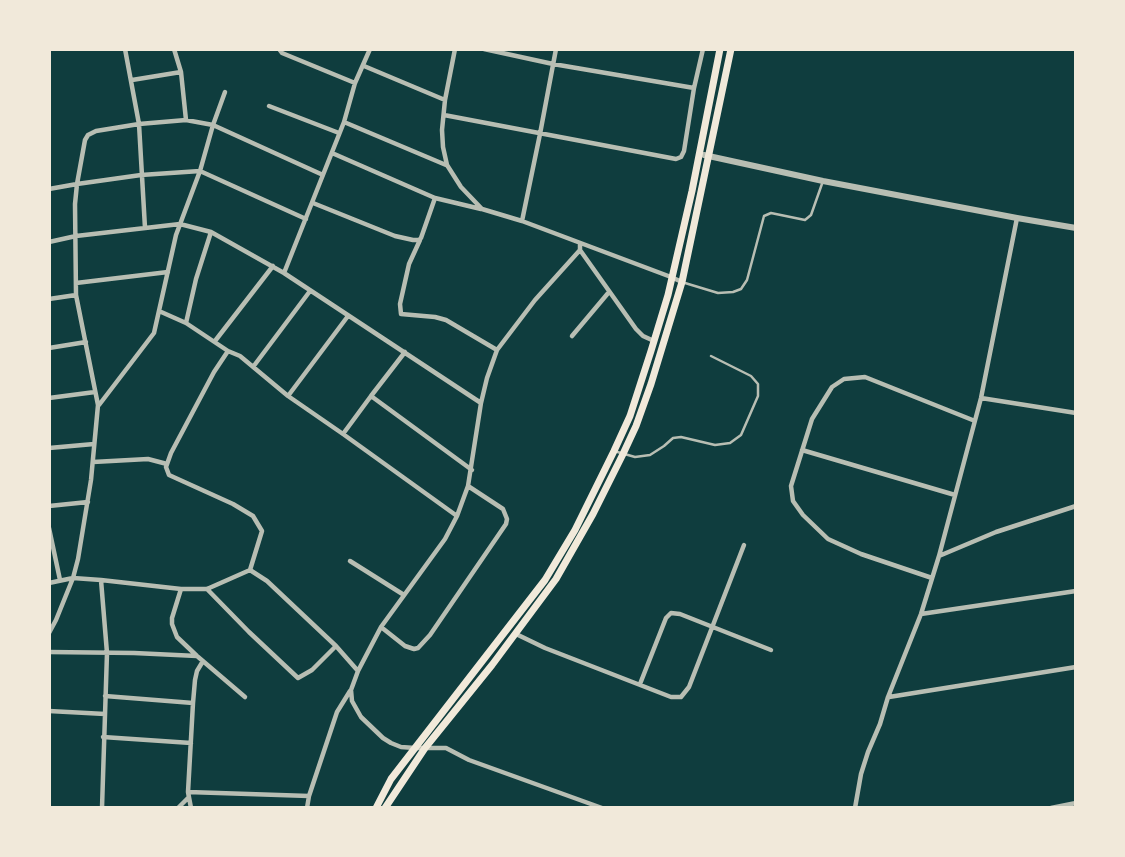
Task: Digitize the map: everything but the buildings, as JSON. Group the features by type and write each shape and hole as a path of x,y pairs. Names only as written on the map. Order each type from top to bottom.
{"main road":[{"path":"376,808 391,779 545,580 575,530 614,452 630,416 668,295 720,49"},
{"path":"385,808 425,748 545,595 571,555 636,426 682,282 731,49"}],"street":[{"path":"125,49 139,124 145,228"},
{"path":"174,49 181,72 186,120"},
{"path":"284,272 313,203 344,122 355,83 370,49"},
{"path":"455,49 445,100 443,147 447,165 461,187 482,209"},
{"path":"484,49 553,64 694,88"},
{"path":"522,221 556,49"},
{"path":"444,115 676,159 681,157 684,151 703,49"},
{"path":"282,50 355,83"},
{"path":"363,66 445,100"},
{"path":"132,80 181,72"},
{"path":"98,405 154,332 176,235 225,92"},
{"path":"269,106 339,133"},
{"path":"49,632 73,578 88,502 98,405 75,283 75,194 88,135 96,131 139,124 186,120 213,125 323,176"},
{"path":"344,122 447,165"},
{"path":"332,153 435,198 522,221 580,246 682,282"},
{"path":"699,154 823,181 1076,228"},
{"path":"49,189 200,171 306,219"},
{"path":"435,198 409,264 400,304 401,314 446,320 497,350"},
{"path":"313,203 396,236 420,239"},
{"path":"855,808 862,774 888,697 921,614 939,556 981,398 1017,218"},
{"path":"49,242 76,236 180,224 211,232 284,272 481,403"},
{"path":"186,323 211,232"},
{"path":"580,246 636,329 654,341"},
{"path":"307,808 337,712 351,690 358,671 381,627 445,539 457,516 472,470 481,403 497,350 580,246"},
{"path":"215,341 273,266"},
{"path":"75,283 168,272"},
{"path":"253,367 310,291"},
{"path":"572,336 609,292"},
{"path":"49,299 76,295"},
{"path":"159,311 186,323 240,356 288,396 457,516"},
{"path":"288,396 348,316"},
{"path":"49,348 86,341"},
{"path":"49,583 73,578 181,589 207,589 250,570 261,538 261,531 253,516 233,503 169,475 166,467 214,372 228,351"},
{"path":"343,434 405,352"},
{"path":"932,578 861,554 828,539 803,515 793,501 791,486 813,419 825,396 844,379 865,377 975,421"},
{"path":"49,398 95,392"},
{"path":"371,396 472,470"},
{"path":"981,398 1076,413"},
{"path":"49,448 94,444"},
{"path":"802,450 955,495"},
{"path":"93,462 148,459 167,464"},
{"path":"381,627 405,646 418,648 430,635 506,524 503,509 468,486"},
{"path":"49,506 88,502"},
{"path":"939,556 996,532 1076,506"},
{"path":"49,528 60,580"},
{"path":"516,633 545,648 671,697 681,697 689,687 744,545"},
{"path":"350,561 404,596"},
{"path":"250,570 267,580 336,646 358,671"},
{"path":"102,580 107,653 102,808"},
{"path":"181,589 173,611 172,624 177,637 245,697"},
{"path":"207,589 298,678 307,674 336,646"},
{"path":"921,614 1076,591"},
{"path":"640,684 666,618 671,613 713,626 771,650"},
{"path":"49,652 197,656"},
{"path":"191,808 188,794 193,703 197,671 203,661"},
{"path":"888,697 1076,667"},
{"path":"351,690 355,708 369,726 391,743 401,747 446,748 469,760 602,808"},
{"path":"105,696 193,703"},
{"path":"49,711 105,714"},
{"path":"103,737 191,743"},
{"path":"188,794 309,796"},
{"path":"178,808 188,794"},
{"path":"1051,808 1076,803"}],"lane":[{"path":"682,282 718,293 741,289 747,280 764,216 771,213 804,219 811,215 823,181"},
{"path":"614,452 635,457 650,455 673,438 681,437 715,445 730,443 741,435 758,396 758,384 751,376 711,356"}]}
